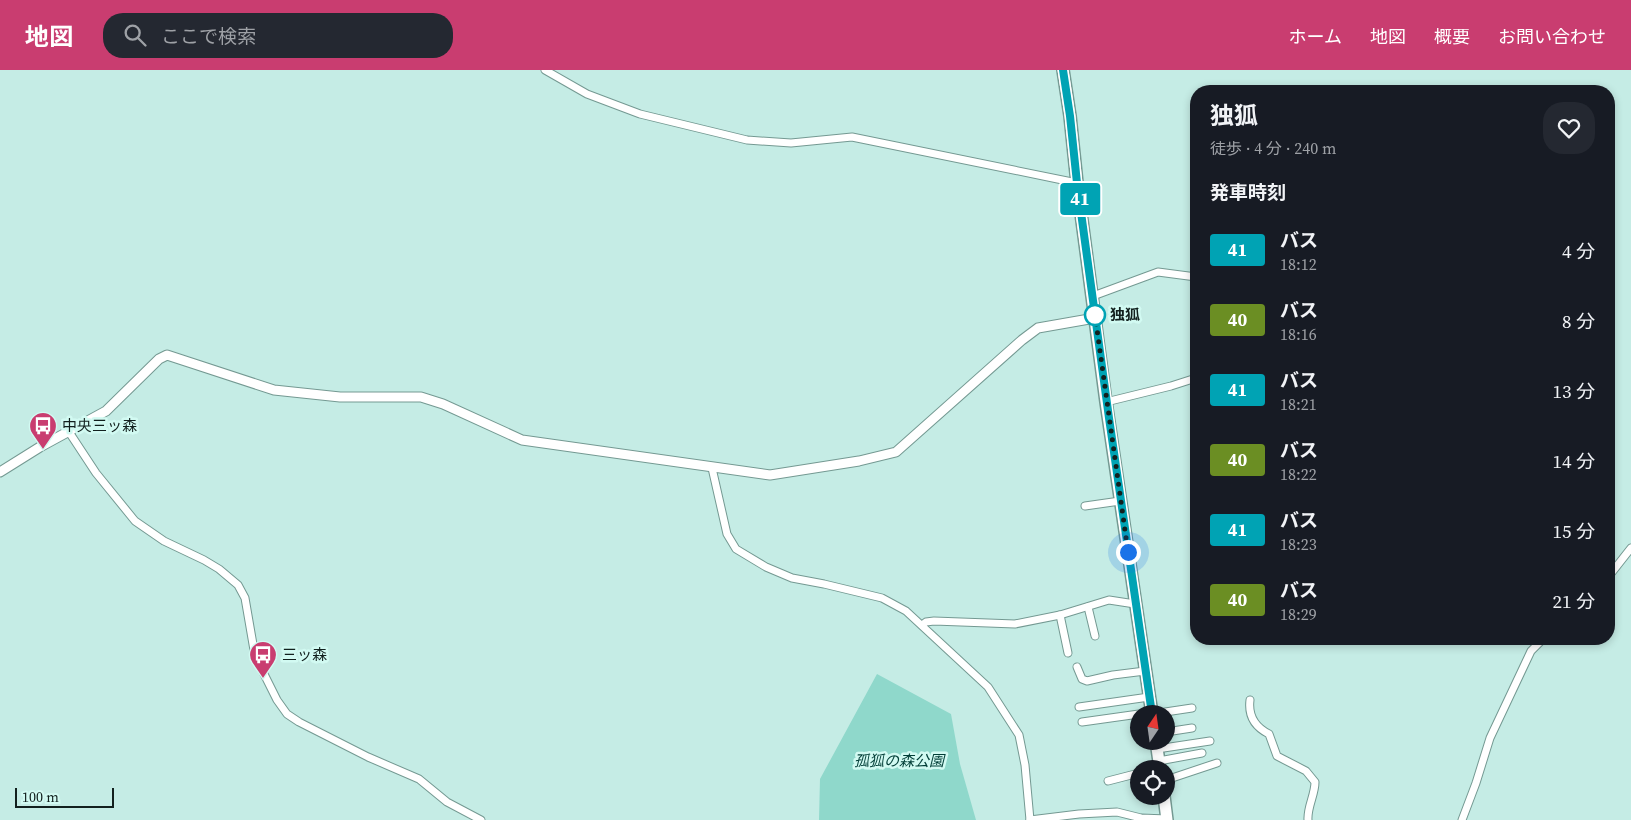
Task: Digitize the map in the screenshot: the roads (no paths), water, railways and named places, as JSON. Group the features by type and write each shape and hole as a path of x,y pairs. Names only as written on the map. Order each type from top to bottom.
{"main road":[{"path":"1063,70 1106,402 1150,705"},
{"path":"1165,805 1167,819"}],"street":[{"path":"545,70 587,94 640,114 747,140 791,143 852,138 1077,183"},
{"path":"1093,296 1158,272 1190,276"},
{"path":"0,472 106,411 158,359 166,355 274,390 340,397 421,397 442,404 522,440 770,475 859,461 896,452 1038,328 1095,318"},
{"path":"1106,402 1190,380"},
{"path":"68,432 96,473 134,521 164,540 219,569 238,584 245,598 256,656 277,700 287,714 368,757 419,779 447,802 481,820"},
{"path":"712,468 727,534 736,549 792,578 882,598 906,611 988,687 1019,735 1025,766 1030,820 1078,814 1117,812 1141,818 1167,819"},
{"path":"1085,506 1120,501"},
{"path":"1615,568 1631,548"},
{"path":"922,625 926,622 934,621 1014,624 1060,615 1109,600 1135,604"},
{"path":"1088,607 1095,636"},
{"path":"1060,615 1068,653"},
{"path":"1462,820 1490,738 1531,651 1537,645"},
{"path":"1077,667 1082,679 1088,681 1113,675 1145,671"},
{"path":"1079,707 1149,697"},
{"path":"1250,700 1252,718 1261,730 1272,738 1277,756 1306,771 1315,782 1315,790 1307,813 1308,820"},
{"path":"1175,710 1192,708"},
{"path":"1082,722 1130,715"},
{"path":"1175,731 1192,728"},
{"path":"1158,760 1210,741"},
{"path":"1158,760 1202,753"},
{"path":"1175,777 1217,763"},
{"path":"1108,780 1130,775"}],"place":[{"name":"独狐","path":"1095,315"},
{"name":"中央三ッ森","path":"43,450"},
{"name":"三ッ森","path":"263,679"}],"park label":[{"name":"孤狐の森公園","path":"899,761"}]}
